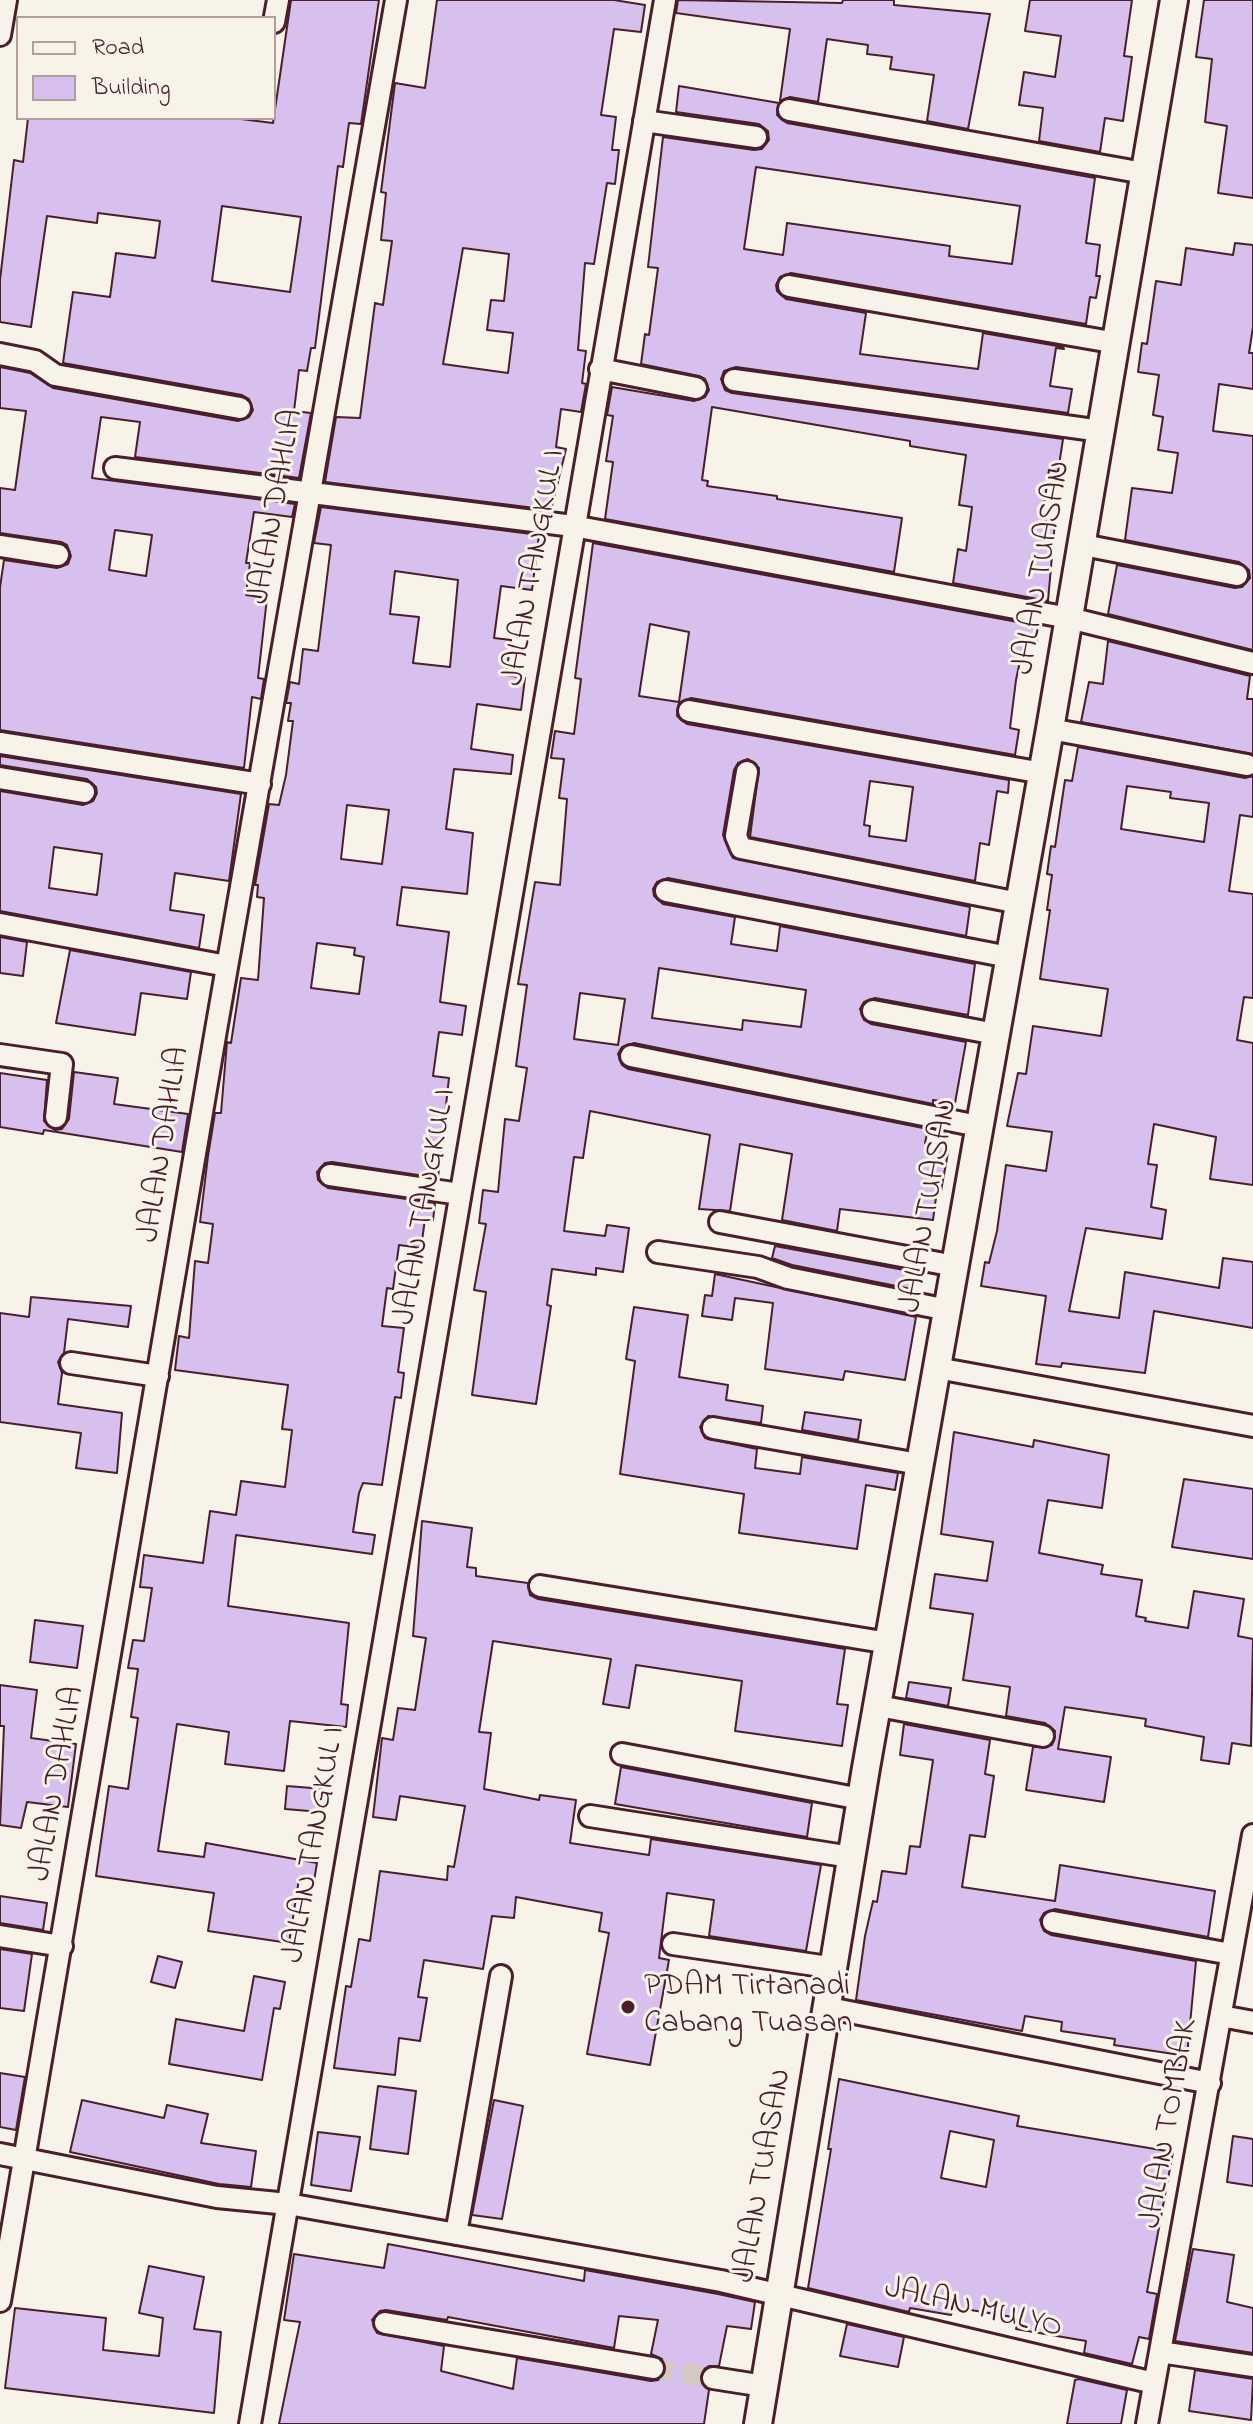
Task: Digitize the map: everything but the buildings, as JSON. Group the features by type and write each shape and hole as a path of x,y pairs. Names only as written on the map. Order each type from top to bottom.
{"street":[{"path":"0,35 6,0"},
{"name":"JALAN DAHLIA","path":"0,2301 227,966 396,0"},
{"name":"JALAN TANGKUL I","path":"250,2424 333,1922 665,0"},
{"name":"JALAN TUASAN","path":"758,2424 829,2008 851,1857 1083,545 1174,0"},
{"path":"789,110 1144,173"},
{"path":"644,121 756,137"},
{"path":"789,286 1117,343"},
{"path":"0,354 35,361 55,375 240,408"},
{"path":"600,369 696,388"},
{"path":"734,380 1101,431"},
{"path":"115,468 573,526 1069,618 1253,663"},
{"path":"1083,545 1237,575"},
{"path":"0,546 58,555"},
{"path":"689,711 1043,773"},
{"path":"1050,729 1247,765"},
{"path":"0,743 260,784"},
{"path":"747,772 736,836 741,848 1019,903"},
{"path":"0,778 84,792"},
{"path":"666,891 1009,957"},
{"path":"0,924 227,966"},
{"path":"873,1011 996,1034"},
{"path":"0,1055 62,1064 56,1117"},
{"path":"631,1056 978,1126"},
{"path":"330,1175 460,1194"},
{"path":"720,1222 955,1266"},
{"path":"658,1252 758,1267 788,1278 948,1310"},
{"path":"71,1363 158,1376"},
{"path":"937,1368 1253,1426"},
{"path":"713,1428 919,1464"},
{"path":"540,1586 889,1643"},
{"path":"878,1706 1043,1736"},
{"path":"622,1754 861,1799"},
{"path":"590,1816 851,1857"},
{"name":"JALAN TOMBAK","path":"1147,2424 1253,1835"},
{"path":"1053,1922 1231,1954"},
{"path":"0,1936 62,1946"},
{"path":"673,1944 835,1968"},
{"path":"456,2234 501,1976"},
{"path":"829,2008 1210,2083"},
{"path":"1221,2016 1253,2022"},
{"name":"JALAN MULYO","path":"0,2154 217,2197 288,2204 778,2294 1154,2383"},
{"path":"385,2323 653,2368"},
{"path":"1160,2352 1253,2366"},
{"path":"713,2378 764,2386"}],"tunnel":[{"path":"653,2368 713,2378"}],"place":[{"name":"PDAM Tirtanadi Cabang Tuasan","path":"628,2007"}]}
